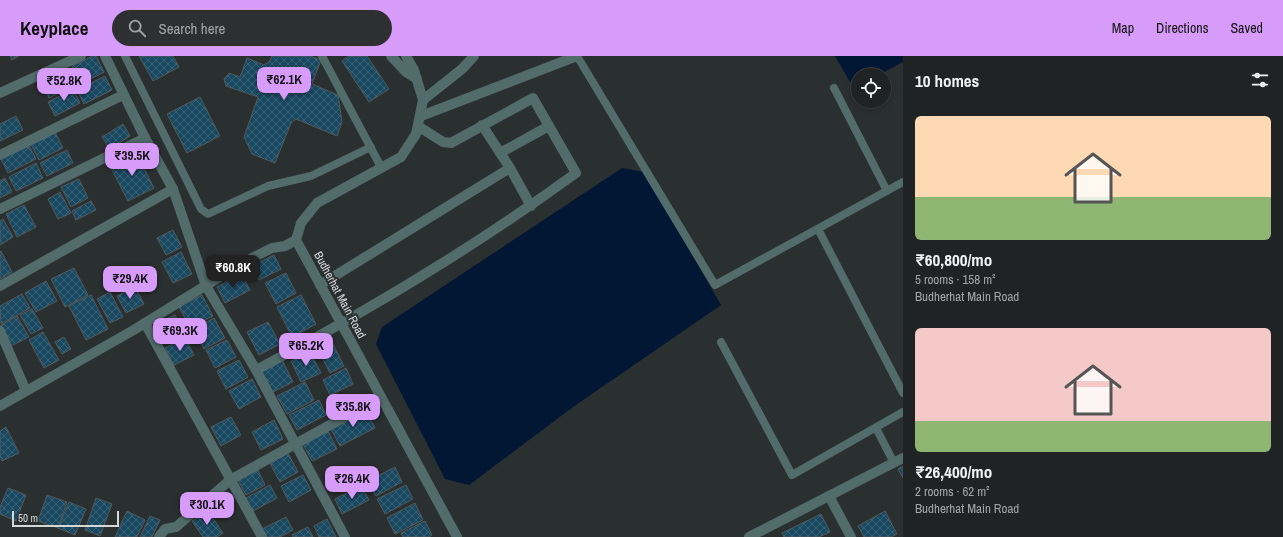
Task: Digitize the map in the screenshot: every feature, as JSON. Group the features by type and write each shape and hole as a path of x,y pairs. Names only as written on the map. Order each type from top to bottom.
{"street":[{"path":"0,93 81,56"},
{"path":"104,56 145,138 173,189 206,286 256,370 345,537"},
{"path":"391,56 406,72 417,79"},
{"path":"0,406 145,323 258,255 272,248 285,246 296,240 301,223 317,203 401,157 416,134 420,121 423,100 414,70 406,56"},
{"path":"423,100 462,69 474,56"},
{"path":"420,121 577,56"},
{"path":"0,155 123,95"},
{"path":"256,370 341,324 531,206 576,173 533,98 451,143 443,142 420,121"},
{"path":"482,125 510,168 531,206"},
{"path":"500,153 549,126"},
{"path":"0,209 145,138"},
{"path":"320,285 510,168"},
{"path":"0,286 173,189"},
{"name":"Budherhat Main Road","path":"296,240 457,537"},
{"path":"145,323 262,537"},
{"path":"0,332 26,391"},
{"path":"159,537 165,529 176,527 230,480 381,397"},
{"path":"749,537 903,458"},
{"path":"829,496 851,537"}],"lane":[{"path":"125,56 201,208 208,214 268,186 310,176 371,147"},
{"path":"322,56 381,167"},
{"path":"577,56 715,285 903,182"},
{"path":"834,88 887,191"},
{"path":"818,229 903,393"},
{"path":"721,342 792,475 903,412"},
{"path":"876,428 894,463"}],"water":[{"path":"835,56 903,56 903,62 891,68 851,68 851,84"},
{"path":"622,168 644,172 721,305 573,407 469,485 445,479 376,344 382,327"}],"building":[{"path":"10,56 19,56 12,60"},
{"path":"96,56 104,72 81,84 72,66"},
{"path":"139,56 173,56 179,67 153,81"},
{"path":"272,56 310,56 321,60 312,84 338,95 342,122 337,136 296,119 291,123 275,163 252,154 244,137 258,97 226,86 224,79 229,73 240,77 247,58 264,65 269,62"},
{"path":"349,56 367,56 389,89 369,102 342,61"},
{"path":"69,70 76,84 49,98 42,84"},
{"path":"105,76 112,90 84,104 77,90"},
{"path":"73,89 80,103 55,116 48,102"},
{"path":"200,97 220,136 187,153 167,114"},
{"path":"16,116 23,130 0,141 0,124"},
{"path":"123,124 130,136 110,149 102,137"},
{"path":"55,132 63,148 39,160 31,144"},
{"path":"28,143 36,159 8,173 0,157"},
{"path":"67,150 73,163 47,176 40,163"},
{"path":"136,153 154,188 128,201 110,166"},
{"path":"36,163 43,178 16,191 9,177"},
{"path":"5,178 12,192 0,198 0,181"},
{"path":"79,179 88,198 71,207 61,187"},
{"path":"60,192 71,213 58,219 48,199"},
{"path":"91,201 96,210 76,220 72,211"},
{"path":"24,205 36,227 17,237 6,214"},
{"path":"3,219 13,237 0,245 0,221"},
{"path":"173,230 182,247 166,255 157,238"},
{"path":"1,251 12,272 0,279 0,252"},
{"path":"181,252 192,274 173,283 162,262"},
{"path":"274,255 281,269 259,280 252,266"},
{"path":"74,268 88,295 65,307 51,279"},
{"path":"286,273 296,293 276,304 265,283"},
{"path":"241,274 250,290 225,303 217,287"},
{"path":"46,281 57,301 36,312 25,293"},
{"path":"135,287 144,304 126,313 117,296"},
{"path":"110,292 123,317 110,323 97,299"},
{"path":"22,294 30,308 1,324 0,306"},
{"path":"91,295 108,329 86,340 69,306"},
{"path":"202,295 213,316 190,327 179,307"},
{"path":"301,295 316,324 292,337 277,307"},
{"path":"32,309 43,328 31,334 20,315"},
{"path":"175,315 184,333 163,344 154,325"},
{"path":"17,316 29,337 11,346 0,326"},
{"path":"214,318 225,338 204,349 194,329"},
{"path":"268,322 280,344 259,355 247,332"},
{"path":"43,332 59,360 44,368 29,340"},
{"path":"64,337 71,349 62,354 55,342"},
{"path":"185,338 194,355 174,365 165,348"},
{"path":"227,340 236,357 215,368 206,350"},
{"path":"331,340 344,366 330,373 317,347"},
{"path":"310,352 321,373 301,382 291,361"},
{"path":"239,360 248,377 226,389 217,371"},
{"path":"282,360 293,382 273,392 261,370"},
{"path":"346,368 353,384 330,395 323,380"},
{"path":"252,379 261,397 239,409 229,391"},
{"path":"305,382 314,400 287,414 277,396"},
{"path":"319,400 326,415 297,430 289,415"},
{"path":"366,411 375,428 340,446 331,429"},
{"path":"231,417 241,435 221,446 211,427"},
{"path":"274,420 283,439 261,450 252,432"},
{"path":"6,427 19,453 2,461 0,457 0,431"},
{"path":"328,431 337,449 312,461 303,444"},
{"path":"288,453 298,472 280,482 270,463"},
{"path":"903,466 903,478 898,469"},
{"path":"395,467 402,482 376,496 368,481"},
{"path":"258,470 265,485 246,495 238,480"},
{"path":"303,475 311,490 289,502 281,486"},
{"path":"270,485 277,498 253,511 246,498"},
{"path":"406,485 413,499 385,514 377,499"},
{"path":"361,486 369,500 342,514 335,499"},
{"path":"8,488 26,495 16,521 0,514 0,507"},
{"path":"47,495 67,502 58,528 38,521"},
{"path":"96,498 112,504 100,536 85,530"},
{"path":"69,502 86,509 75,535 58,528"},
{"path":"415,503 423,520 395,534 387,518"},
{"path":"127,511 145,520 137,537 115,537"},
{"path":"208,511 223,533 217,537 203,537 192,521"},
{"path":"885,511 897,534 891,537 864,537 858,526"},
{"path":"821,514 830,532 819,537 784,537 782,533"},
{"path":"150,516 160,520 152,537 140,537"},
{"path":"286,517 293,530 280,537 266,537 262,529"},
{"path":"327,519 336,537 319,537 314,526"},
{"path":"425,521 432,535 429,537 403,537 401,533"},
{"path":"308,527 313,537 293,537 292,535"}]}
